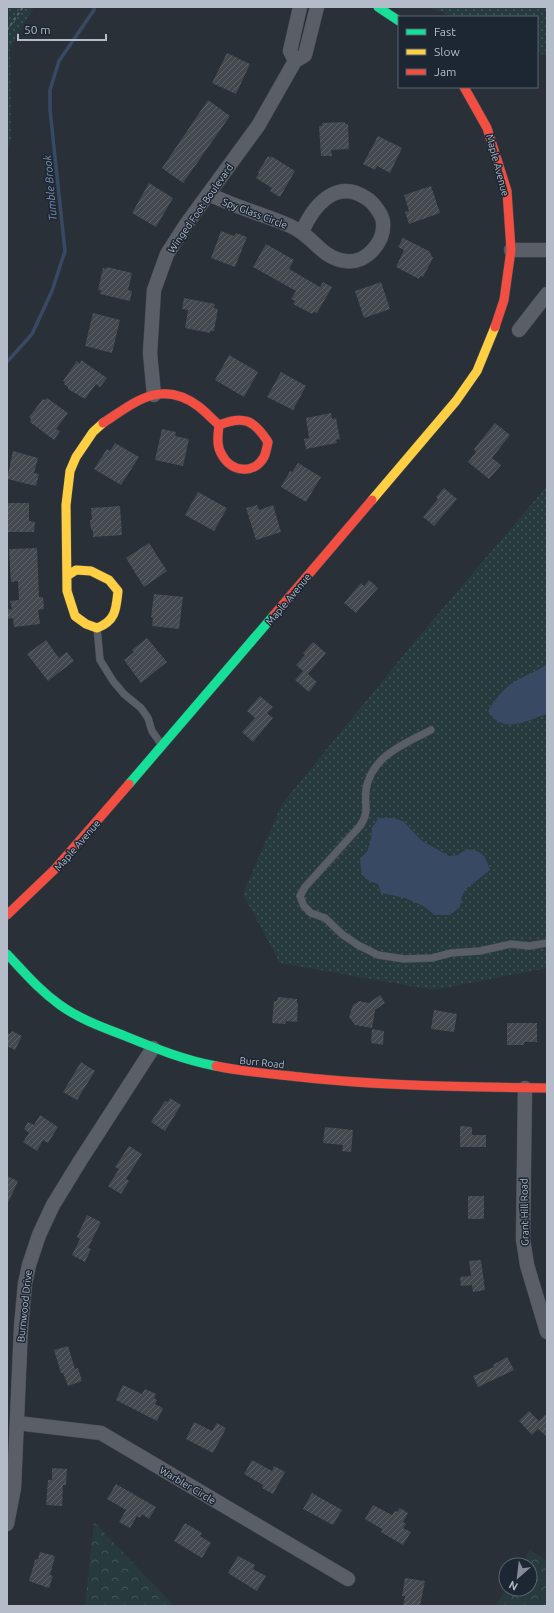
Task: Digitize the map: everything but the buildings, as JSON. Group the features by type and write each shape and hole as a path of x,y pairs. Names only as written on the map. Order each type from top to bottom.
{"street":[{"path":"295,61 290,51 300,7"},
{"name":"Winged Foot Boulevard","path":"154,395 150,353 154,290 167,254 208,194 258,126 295,61 305,55 317,7"},
{"path":"378,7 398,20"},
{"name":"Maple Avenue","path":"7,915 55,869 162,746 456,401 477,371 492,337 504,300 511,250 507,191 487,128 465,88"},
{"name":"Spy Glass Circle","path":"208,194 287,224 302,232 322,252 331,258 347,262 362,258 376,248 381,236 383,222 377,209 366,198 352,191 337,192 324,199 313,211 302,232"},
{"path":"511,250 547,250"},
{"path":"519,330 547,294"},
{"path":"67,576 76,570 91,571 109,580 118,591 115,614 106,625 97,628 86,624 75,616 66,591 66,505 70,471 84,444 103,423 136,401 154,395 167,393 185,398 198,406 219,425"},
{"path":"246,419 255,424 268,442 267,453 260,463 251,468 240,469 230,466 222,458 218,447 217,435 219,425 233,420 246,419"},
{"name":"Burr Road","path":"7,954 35,985 60,1005 83,1019 153,1048 194,1062 238,1071 337,1081 430,1086 547,1088"},
{"name":"Burnwood Drive","path":"7,1524 14,1488 21,1327 25,1284 29,1265 39,1235 53,1205 153,1048"},
{"name":"Grant Hill Road","path":"525,1088 523,1239 527,1264 547,1332"},
{"name":"Warbler Circle","path":"17,1423 101,1433 348,1579"}],"lane":[{"path":"97,628 100,660 113,681 124,694 141,708 148,718 152,731 162,746"},
{"path":"431,730 404,744 381,759 370,776 366,791 366,816 360,826 306,887 300,896 304,906 311,913 325,918 343,935 358,945 378,955 404,959 432,958 451,953 480,951 511,944 530,946 547,943"}],"path":[{"path":"7,30 23,7"}],"green space":[{"path":"7,7 34,7 10,48 11,141 7,152"},
{"path":"428,7 547,7 547,56 538,52 538,16 452,16"},
{"path":"547,486 547,968 434,990 280,963 243,894 282,804 411,646"},
{"path":"94,1522 174,1606 85,1606"},
{"path":"530,1550 547,1561 547,1606 496,1606 501,1597 538,1597 538,1557 526,1557"}],"water":[{"path":"547,664 547,714 515,724 500,723 494,718 488,711 503,690"},
{"path":"379,818 393,818 403,821 422,841 449,856 458,855 467,849 477,851 485,857 490,870 466,889 462,896 460,907 450,915 435,915 423,906 405,898 381,893 378,884 363,876 360,858 367,852 371,839 372,827"}],"waterway":[{"name":"Tumble Brook","path":"7,362 32,334 52,291 65,251 50,110 50,90 59,61 94,10 94,7"}],"traffic: fast":[{"path":"378,7 398,20"},
{"path":"129,784 274,615"},
{"path":"7,954 45,993 60,1005 81,1018 168,1053 216,1066"}],"traffic: slow":[{"path":"372,500 456,401 477,371 495,327"},
{"path":"67,576 76,570 91,571 109,580 118,591 114,614 108,622 97,628 86,624 75,616 67,591 66,505 70,471 76,457 93,432 103,423"}],"traffic: jam":[{"path":"465,88 487,128 507,191 511,250 504,300 495,327"},
{"path":"103,423 137,401 149,396 172,394 185,398 198,406 219,425 235,420 242,420 253,424 268,442 265,455 260,463 249,469 243,469 237,468 226,461 219,448 219,425"},
{"path":"274,615 372,500"},
{"path":"7,915 55,869 129,784"},
{"path":"216,1066 258,1073 331,1080 393,1084 547,1088"}]}
